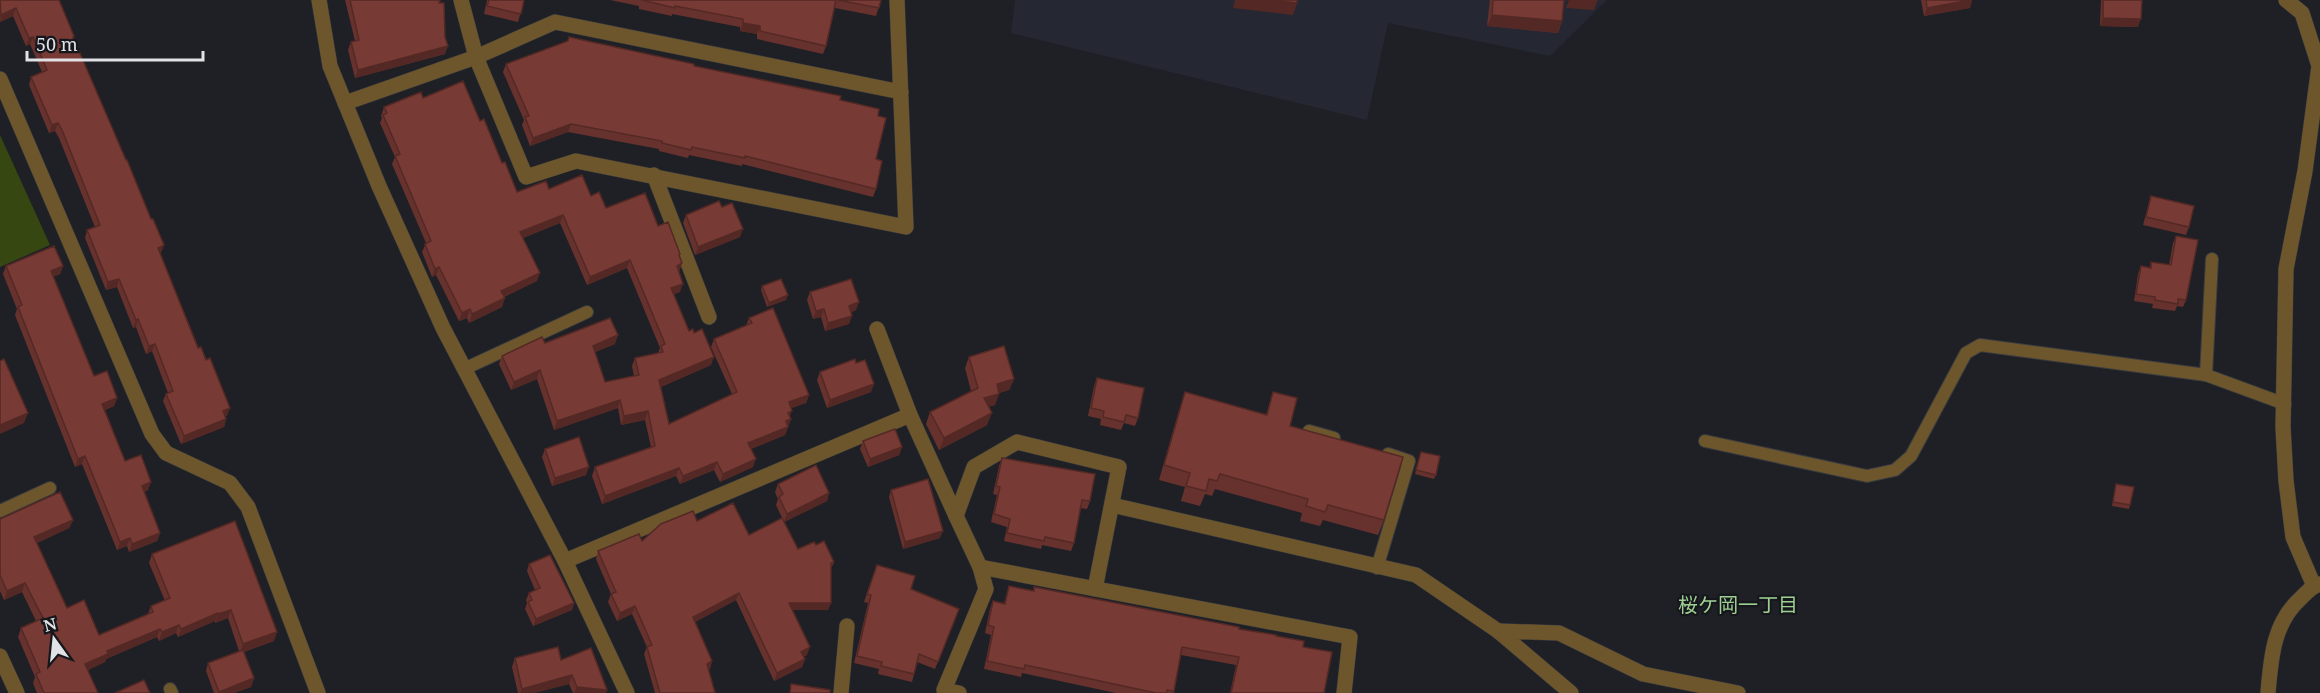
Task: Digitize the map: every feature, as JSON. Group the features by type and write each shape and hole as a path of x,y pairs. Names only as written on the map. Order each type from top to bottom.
{"street":[{"path":"319,0 330,66 438,318 565,561 627,693"},
{"path":"461,0 476,57 526,177 576,160 906,227 897,0"},
{"path":"2268,693 2273,643 2288,609 2317,585 2294,537 2286,481 2283,427 2286,268 2305,171 2319,66 2302,13 2286,0"},
{"path":"345,103 476,57 555,22 901,92"},
{"path":"0,79 5,102 152,434 165,453 230,483 248,507 318,693"},
{"path":"654,175 709,317"},
{"path":"877,329 910,414 980,567 986,589 944,690 959,693"},
{"path":"565,561 910,414"},
{"path":"956,516 974,467 1017,442 1119,467 1095,590"},
{"path":"1112,505 1377,568 1416,575 1498,631 1570,693"},
{"path":"980,567 1350,637 1344,693"},
{"path":"841,693 846,659 847,626"},
{"path":"1498,631 1559,633 1643,674 1738,693"},
{"path":"0,656 17,693"}],"lane":[{"path":"2206,375 2212,260"},
{"path":"464,369 587,312"},
{"path":"1705,441 1867,476 1895,470 1911,456 1966,353 1980,345 2206,375 2285,404"},
{"path":"1309,431 1342,441"},
{"path":"1376,451 1409,460 1377,568"},
{"path":"0,511 50,488"}],"shaded area":[{"path":"1015,0 1607,0 1550,56 1388,23 1367,120 1011,33"}],"green space":[{"path":"0,135 50,245 0,267"}],"building":[{"path":"0,0 59,0 164,245 158,248 198,348 201,347 206,360 210,358 230,408 223,411 226,419 184,436 166,394 173,391 155,344 149,346 119,279 108,282 87,230 100,225 62,130 58,123 52,125 31,77 47,70 33,37 29,38 16,8 1,15"},
{"path":"350,0 440,0 439,3 444,3 445,37 448,46 358,70 351,42 359,40"},
{"path":"489,0 524,0 521,14 487,6"},
{"path":"642,0 836,0 826,46 760,31 760,26 743,23 743,19"},
{"path":"838,0 881,0 879,8"},
{"path":"1270,0 1297,0 1297,3"},
{"path":"1493,0 1564,0 1562,21 1492,15"},
{"path":"1926,0 1970,0 1927,8"},
{"path":"2103,0 2142,0 2141,19 2103,18"},
{"path":"569,37 694,64 694,66 841,96 840,100 879,109 878,116 886,118 876,159 882,161 876,189 745,156 745,158 692,147 691,150 662,143 662,141 571,124 533,138 525,117 529,116 506,64 568,41"},
{"path":"463,81 480,121 484,119 502,163 505,162 517,192 546,181 549,189 582,175 591,196 599,192 606,208 645,193 658,226 668,222 680,254 682,263 677,266 683,284 671,288 689,331 693,329 694,333 702,329 714,357 659,380 669,424 737,392 714,339 752,323 749,318 773,308 809,395 789,402 792,411 788,413 791,419 786,421 788,427 748,443 756,459 723,474 717,462 683,476 679,468 605,496 595,467 655,446 648,411 624,416 620,400 557,421 540,370 514,382 502,356 542,337 545,343 610,318 618,335 593,346 605,382 639,375 635,358 663,352 661,346 665,344 630,260 590,277 563,215 520,232 540,273 501,291 505,298 472,314 470,309 462,313 439,267 435,269 425,244 431,241 395,156 400,154 383,115 387,113 384,107 421,92 423,98"},
{"path":"2151,196 2194,206 2189,227 2146,217"},
{"path":"719,201 722,207 732,203 743,229 698,247 686,215"},
{"path":"2176,236 2198,240 2186,300 2178,299 2178,304 2136,294 2141,266 2151,268 2151,262 2171,265"},
{"path":"54,246 63,266 51,271 94,376 107,371 117,398 102,404 125,461 141,455 151,482 142,486 160,533 132,544 130,538 120,542 85,456 78,459 18,307 22,305 6,266"},
{"path":"781,279 788,295 769,303 762,286"},
{"path":"851,279 859,302 849,306 852,316 828,323 824,309 816,311 810,292"},
{"path":"1004,346 1014,379 997,384 999,394 984,398 992,413 944,438 930,412 978,388 969,357"},
{"path":"4,359 28,413 0,425 0,361"},
{"path":"855,359 856,363 865,360 874,384 830,400 820,372"},
{"path":"1097,378 1144,388 1138,418 1126,415 1124,422 1103,417 1104,411 1091,408"},
{"path":"1185,392 1267,415 1273,392 1297,398 1290,426 1403,457 1384,520 1328,505 1325,512 1306,506 1308,499 1220,474 1217,481 1209,479 1206,491 1186,486 1190,473 1164,465"},
{"path":"895,429 902,447 870,459 863,441"},
{"path":"579,437 589,467 555,478 545,449"},
{"path":"1421,452 1440,456 1436,475 1416,470"},
{"path":"1002,458 1095,474 1090,501 1082,500 1074,543 1045,537 1044,541 1007,533 1010,519 994,514 1000,487 996,486"},
{"path":"816,465 829,493 787,514 779,497 783,494 778,484"},
{"path":"928,479 943,531 905,542 891,490"},
{"path":"2116,484 2134,487 2130,505 2113,502"},
{"path":"60,492 73,520 34,537 67,608 84,600 99,635 153,612 151,606 170,598 152,554 235,521 277,632 243,644 231,610 218,613 181,629 179,625 162,632 160,629 107,651 108,654 85,664 98,693 44,693 36,674 40,672 21,628 43,618 25,583 7,591 0,575 0,519"},
{"path":"733,503 749,535 782,518 798,549 814,542 816,545 824,541 834,562 831,563 831,603 789,603 810,647 801,652 805,659 777,673 739,593 693,617 712,661 707,664 715,693 660,693 647,647 652,645 635,606 620,613 611,594 616,592 598,551 639,534 642,541 661,524 693,511 697,521"},
{"path":"550,555 574,603 536,619 528,602 532,600 529,593 540,588 529,564"},
{"path":"877,565 915,576 911,589 959,609 938,662 919,654 914,674 881,666 882,662 857,656 871,595 867,594"},
{"path":"1009,586 1034,591 1034,587 1304,641 1303,647 1332,652 1324,693 1231,693 1239,657 1182,647 1174,691 1167,690 1166,693 1156,693 1025,665 1024,669 987,661 994,627 988,625 993,601 1005,604"},
{"path":"558,647 561,660 591,648 607,690 577,687 572,675 522,689 515,658"},
{"path":"243,650 254,678 219,692 208,663"},
{"path":"144,680 150,693 115,693"},
{"path":"791,684 830,690 830,693 790,693"}],"district":[{"name":"桜ケ岡一丁目","path":"1738,604"}]}
